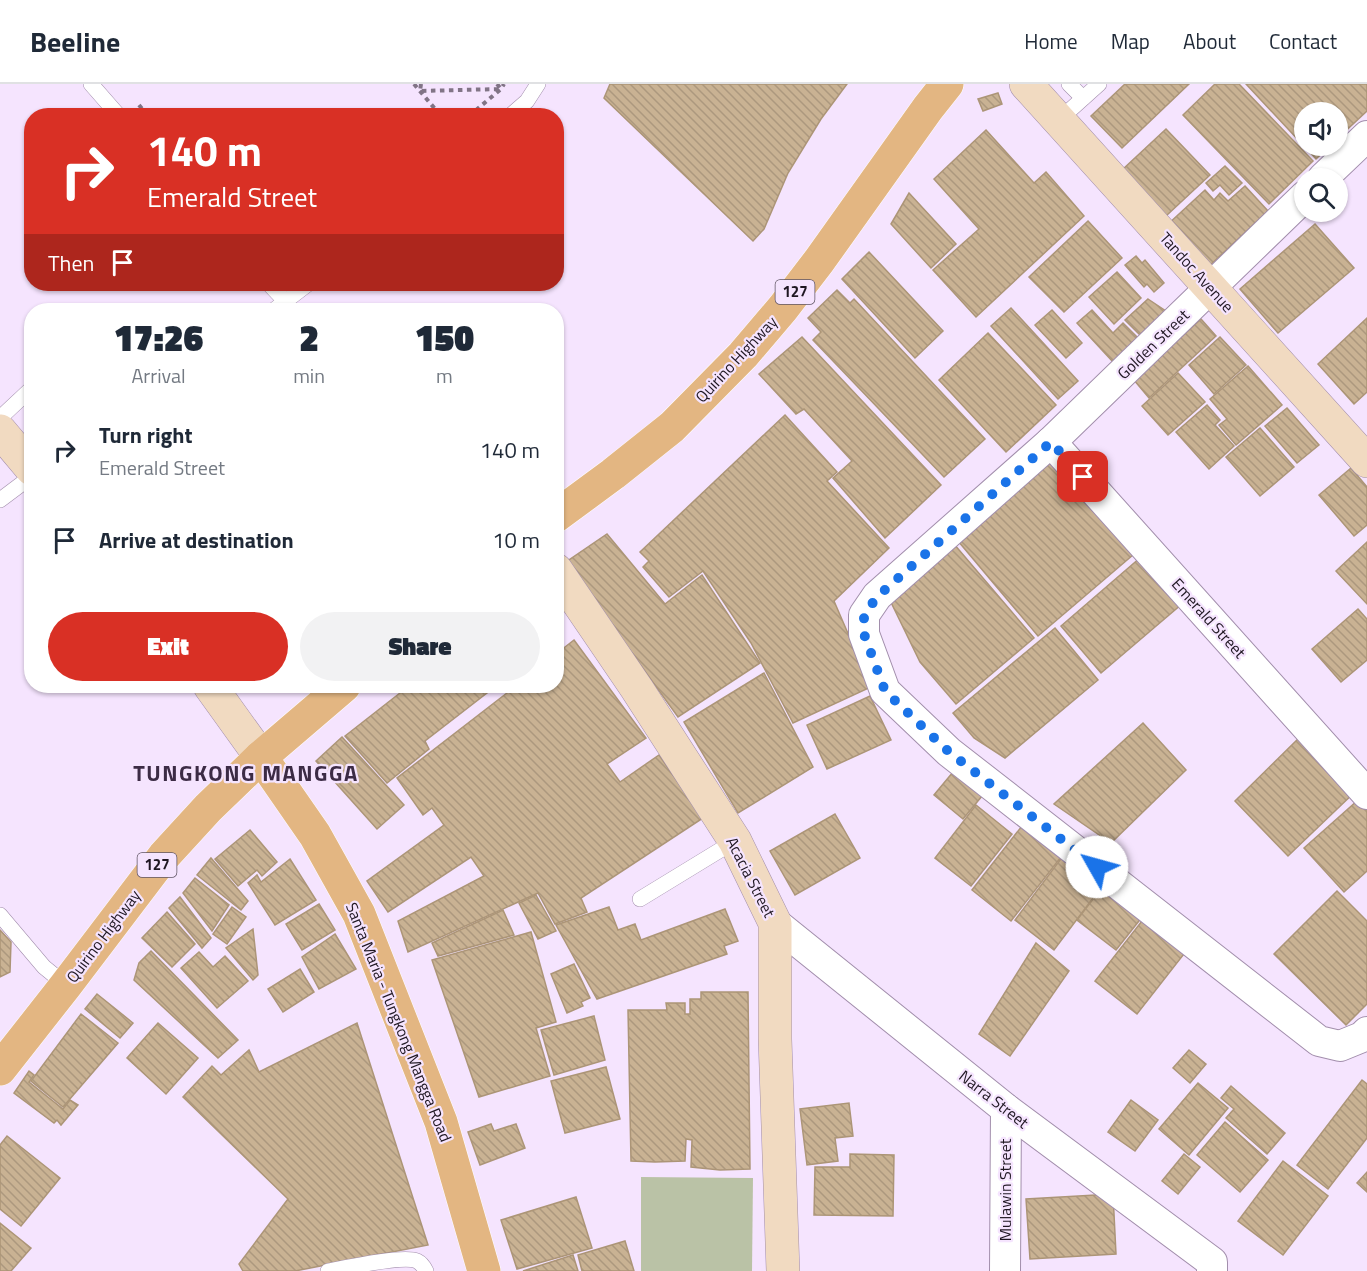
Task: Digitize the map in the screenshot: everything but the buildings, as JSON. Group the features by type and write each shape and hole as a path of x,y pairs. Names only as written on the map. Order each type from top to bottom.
{"main road":[{"name":"Quirino Highway","path":"564,510 672,427 743,355 819,261 947,84"},
{"name":"Quirino Highway","path":"0,1069 164,856 208,808 261,757 336,693"},
{"name":"Santa Maria - Tungkong Mangga Road","path":"261,757 315,836 359,914 441,1122 484,1271"}],"street":[{"name":"Tandoc Avenue","path":"1026,84 1367,461"},
{"path":"1335,168 1365,142"},
{"name":"Golden Street","path":"1294,207 1051,442 877,597 864,615 864,634 885,691 949,752 1319,1041 1340,1046 1362,1037 1367,1032"},
{"path":"0,431 24,459"},
{"name":"Emerald Street","path":"1051,442 1367,794"},
{"name":"Acacia Street","path":"564,582 637,689 735,841 775,923 775,1039 783,1271"},
{"path":"215,693 261,757"},
{"name":"Narra Street","path":"775,923 1006,1109 1212,1262 1212,1271"},
{"name":"Mulawin Street","path":"1005,1271 1006,1109"}],"lane":[{"path":"91,84 112,108"},
{"path":"519,108 527,101 538,84"},
{"path":"1070,84 1083,99"},
{"path":"1059,120 1099,84"},
{"path":"284,303 299,291"},
{"path":"0,418 24,395"},
{"path":"0,500 24,482"},
{"path":"639,899 735,841"},
{"path":"0,915 44,967 66,985"},
{"path":"328,1271 400,1259 415,1260 426,1271"}],"path":[{"path":"414,84 434,108"},
{"path":"420,91 421,84"},
{"path":"497,84 503,86"},
{"path":"420,91 503,86"},
{"path":"479,108 503,86"}],"green space":[{"path":"641,1177 753,1178 752,1271 641,1271"}],"district":[{"name":"TUNGKONG MANGGA","path":"246,773"}],"route":[{"path":"1083,477 1051,442 877,597 864,615 864,634 885,691 949,752 1097,867"}]}
